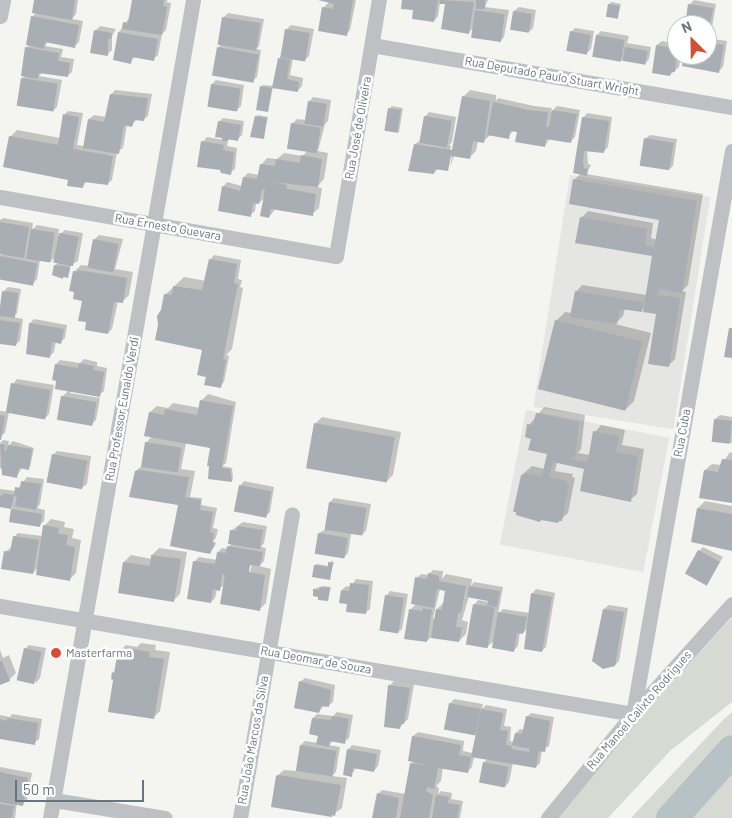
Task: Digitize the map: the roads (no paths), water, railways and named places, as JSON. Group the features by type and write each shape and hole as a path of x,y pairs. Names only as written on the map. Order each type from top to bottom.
{"street":[{"path":"0,16 3,0"},
{"name":"Rua Professor Eunaldo Verdi","path":"50,818 193,0"},
{"name":"Rua José de Oliveira","path":"336,256 379,0"},
{"name":"Rua Deputado Paulo Stuart Wright","path":"372,45 732,107"},
{"name":"Rua Cuba","path":"633,714 732,151"},
{"name":"Rua Ernesto Guevara","path":"0,197 336,256"},
{"name":"Rua João Marcos da Silva","path":"240,818 292,514"},
{"name":"Rua Manoel Calixto Rodrigues","path":"548,818 633,714 732,604"},
{"name":"Rua Deomar de Souza","path":"0,606 633,714"},
{"path":"54,800 165,818"}],"waterway":[{"path":"671,818 732,750"}],"place":[{"name":"Masterfarma","path":"56,653"}]}
